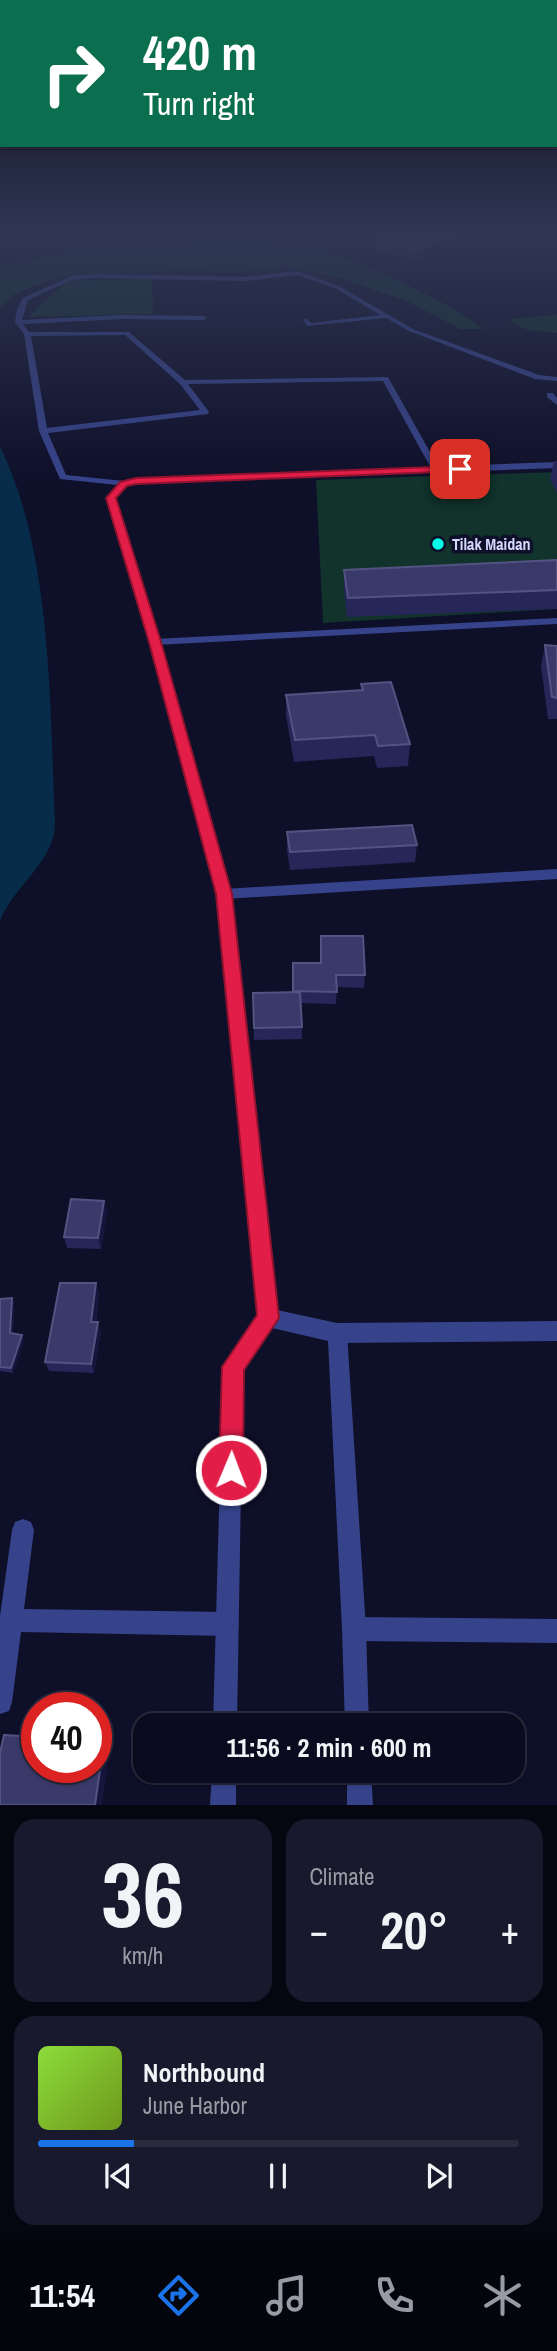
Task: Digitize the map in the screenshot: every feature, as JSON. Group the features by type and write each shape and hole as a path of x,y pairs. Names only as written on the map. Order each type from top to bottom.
{"street":[{"path":"19,317 18,322 27,334 43,431 63,477 124,484 557,466"},
{"path":"18,322 117,317"},
{"path":"141,317 204,318"},
{"path":"306,320 309,325 376,317"},
{"path":"389,317 411,330 538,377 557,379"},
{"path":"27,334 127,333 183,382 205,412 43,431"},
{"path":"183,382 386,379 436,470"},
{"path":"550,395 557,403"},
{"path":"124,484 111,498 155,642 224,894 268,1318 233,1367 225,1713"},
{"path":"155,642 557,621"},
{"path":"224,894 557,874"},
{"path":"268,1318 337,1333 557,1331"},
{"path":"337,1333 357,1713"},
{"path":"0,1702 23,1531"},
{"path":"11,1620 227,1624"},
{"path":"354,1629 557,1632"},
{"path":"223,1805 224,1783"},
{"path":"359,1783 360,1805"}],"green space":[{"path":"438,317 466,317 483,329 460,329"},
{"path":"557,317 557,333 525,329 510,319"},
{"name":"Tilak Maidan","path":"557,472 557,609 323,623 316,480"}],"water":[{"path":"0,447 17,488 30,533 39,581 49,681 55,824 48,851 6,908 0,921"}],"building":[{"path":"557,560 557,590 348,598 344,570"},
{"path":"545,645 557,646 557,698 552,697"},
{"path":"391,682 410,744 378,746 375,735 295,740 286,695 363,690 361,684"},
{"path":"412,825 417,845 290,852 287,832"},
{"path":"321,936 363,936 365,975 336,975 337,992 293,991 293,963 321,963"},
{"path":"300,992 302,1027 254,1028 253,993"},
{"path":"71,1199 104,1201 98,1238 64,1237"},
{"path":"60,1283 96,1283 91,1322 98,1322 91,1364 45,1362"},
{"path":"12,1298 10,1333 22,1335 11,1368 0,1367 0,1299"},
{"path":"4,1735 21,1736 21,1783 98,1783 95,1805 0,1805 0,1753"}],"place":[{"name":"Tilak Maidan","path":"438,544"}],"route":[{"path":"231,1470 233,1367 268,1318 224,894 155,642 111,498 124,484 136,481 460,469"}]}
